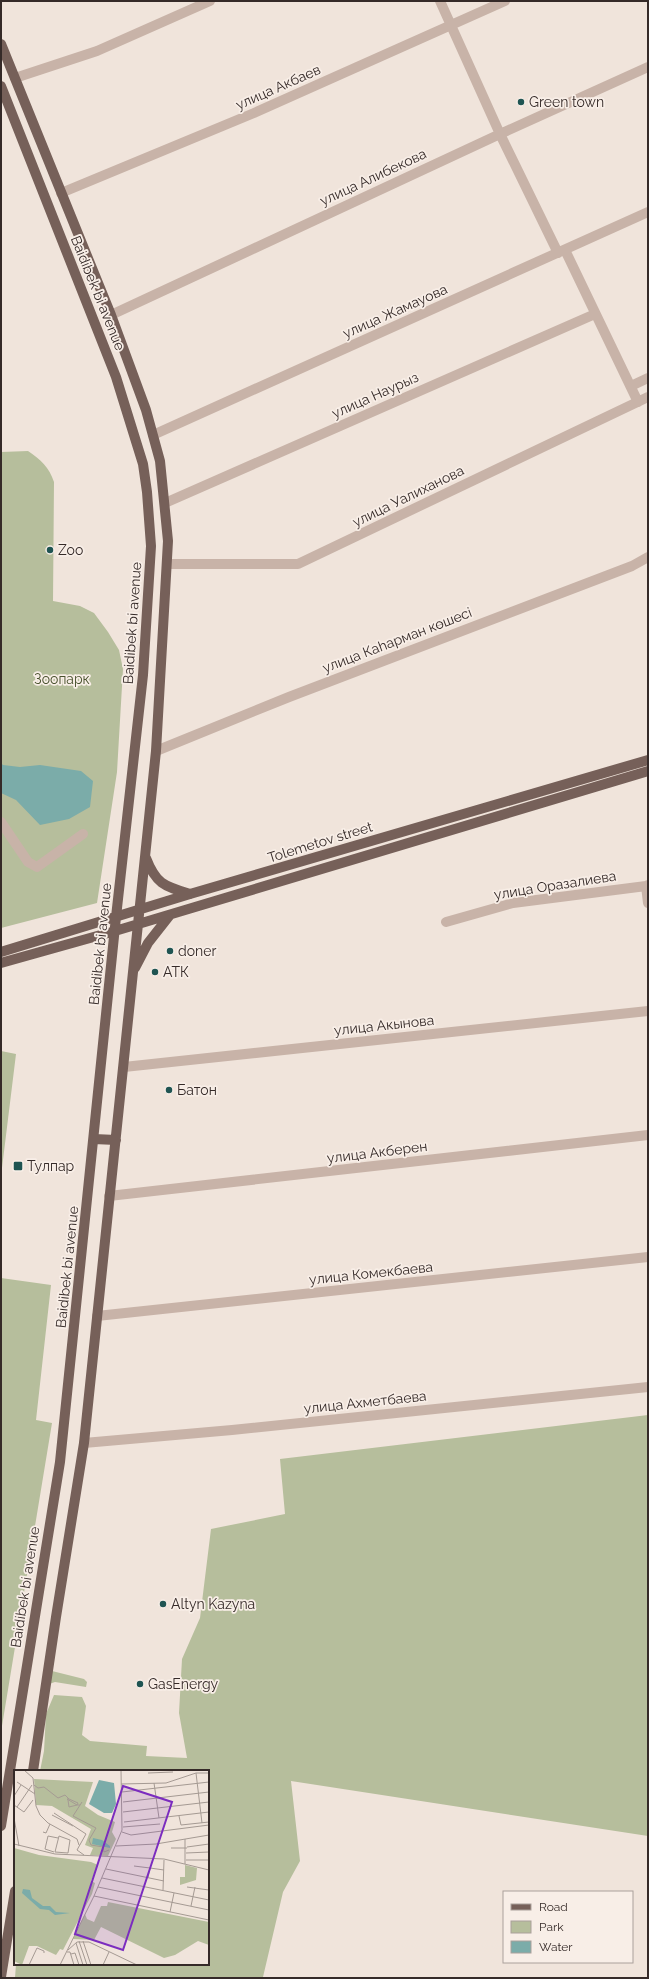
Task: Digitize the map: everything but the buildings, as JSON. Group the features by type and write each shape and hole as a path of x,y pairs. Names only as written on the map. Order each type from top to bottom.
{"main road":[{"name":"Baidibek bi avenue","path":"1,44 111,315 146,410 160,461 165,503 167,564 159,675 156,752 84,1443 33,1770"},
{"name":"Baidibek bi avenue","path":"1,86 116,377 129,416 146,476 151,546 144,675 116,917 60,1462 1,1826"},
{"name":"Tolemetov street","path":"1,952 190,894 648,760"},
{"name":"Tolemetov street","path":"1,963 170,915 648,771"},
{"path":"145,856 154,877 161,884 190,894"},
{"path":"133,971 148,943 170,915"},
{"path":"94,1139 116,1140"},
{"path":"1,1977 14,1897"}],"street":[{"path":"15,78 97,51 210,1"},
{"path":"440,1 500,134 595,314 638,402"},
{"name":"улица Акбаев","path":"61,193 254,113 452,26 504,1"},
{"name":"улица Алибекова","path":"111,315 500,134 648,67"},
{"name":"улица Жамауова","path":"153,435 648,212"},
{"name":"улица Наурыз","path":"165,503 595,314"},
{"path":"631,386 648,378"},
{"name":"улица Уалиханова","path":"167,564 298,564 648,397"},
{"name":"улица Каһарман көшесі","path":"156,752 289,697 624,568 648,557"},
{"path":"1,822 28,862 37,868 83,834"},
{"name":"улица Оразалиева","path":"446,922 513,903 647,886 648,903"},
{"name":"улица Акынова","path":"124,1067 648,1011"},
{"name":"улица Акберен","path":"109,1196 648,1134"},
{"name":"улица Комекбаева","path":"97,1316 648,1257"},
{"name":"улица Ахметбаева","path":"84,1443 232,1430 648,1387"}],"green space":[{"name":"Зоопарк","path":"28,451 44,464 50,472 54,482 53,601 80,606 94,613 119,650 123,669 117,772 97,903 1,928 1,452"},
{"path":"1,1051 16,1054 1,1176"},
{"path":"1,1278 51,1285 36,1420 52,1423 1,1732"},
{"path":"648,1415 648,1836 291,1781 300,1861 283,1892 263,1977 15,1978 16,1965 209,1965 209,1770 40,1770 44,1751 46,1714 54,1695 82,1697 86,1706 82,1735 90,1741 147,1746 146,1756 187,1758 179,1713 182,1659 200,1618 211,1529 285,1514 280,1459"},
{"path":"52,1671 84,1679 87,1682 86,1687 55,1682 49,1684"}],"water":[{"path":"1,763 3,765 20,767 40,765 81,771 93,781 90,807 69,819 40,825 16,800 1,793"}],"place":[{"name":"Green town","path":"521,102"},
{"name":"Zoo","path":"50,550"},
{"name":"doner","path":"170,951"},
{"name":"АТК","path":"155,972"},
{"name":"Батон","path":"169,1090"},
{"name":"Тулпар","path":"18,1166"},
{"name":"Altyn Kazyna","path":"163,1604"},
{"name":"GasEnergy","path":"140,1684"}]}
